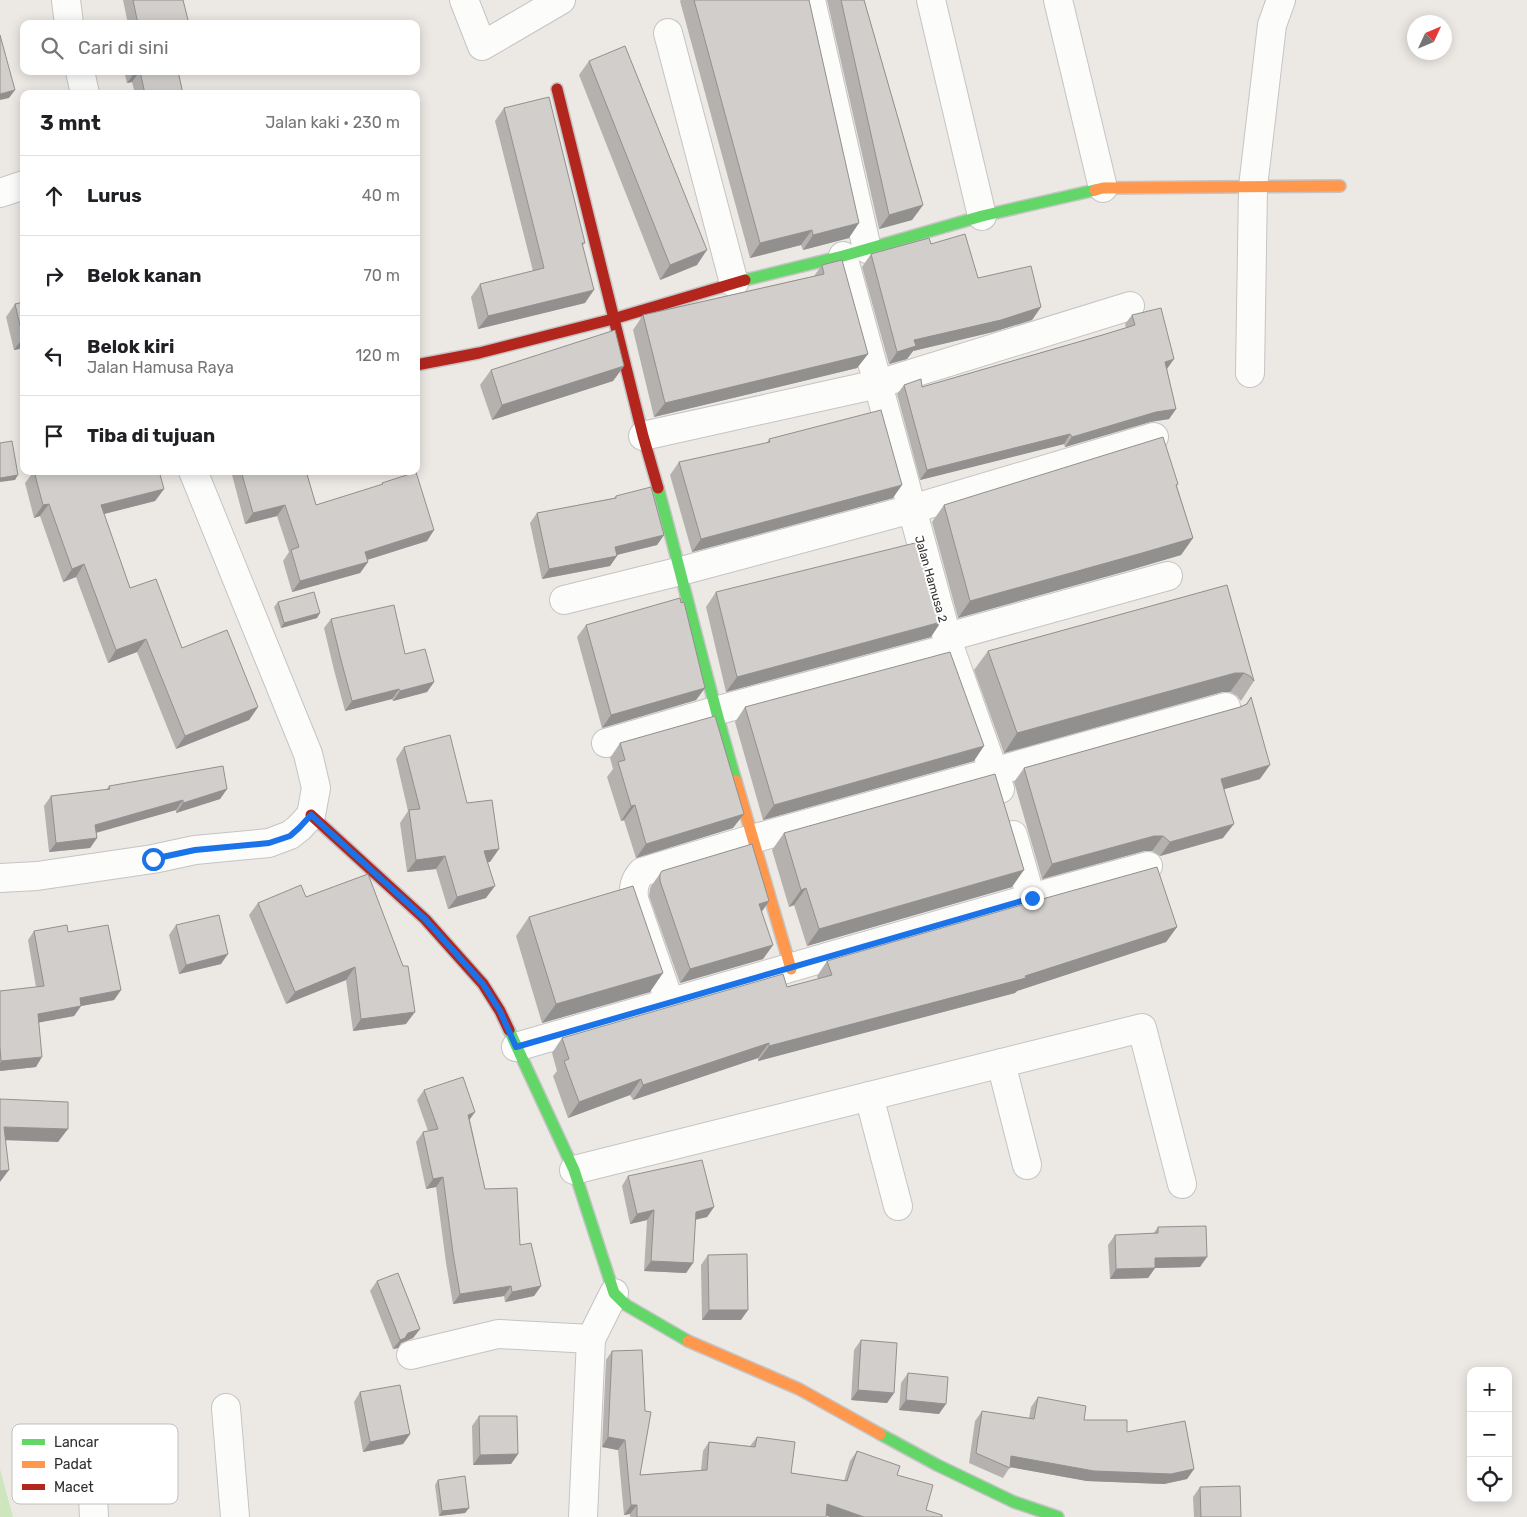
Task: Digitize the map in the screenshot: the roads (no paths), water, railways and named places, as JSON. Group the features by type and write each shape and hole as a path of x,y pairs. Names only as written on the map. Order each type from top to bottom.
{"street":[{"path":"66,0 68,20"},
{"path":"464,0 482,46 561,0"},
{"name":"Jalan Hamusa 2","path":"811,0 878,384 949,642 994,771 1032,898"},
{"path":"931,0 982,216"},
{"path":"1058,0 1103,188"},
{"path":"1250,373 1253,187 1272,24 1281,0"},
{"path":"668,33 734,283"},
{"path":"81,75 84,90"},
{"path":"557,89 613,319 643,436 681,571 715,711 791,969"},
{"path":"0,193 20,186"},
{"path":"420,364 479,353 613,319 734,283 855,252 982,216 1103,188 1340,186"},
{"path":"643,436 878,384 1130,306"},
{"path":"564,600 681,571 912,509 1154,437"},
{"path":"0,878 36,876 153,859 195,850 269,843 290,836 311,815 316,788 308,754 195,475"},
{"path":"606,743 1168,576"},
{"path":"670,1003 634,899 633,889 636,879 642,872 752,839 1226,707"},
{"path":"311,815 425,919 483,984 500,1011 574,1170 614,1293 626,1304 684,1340 799,1389 937,1465 1014,1502 1058,1517"},
{"path":"516,1047 1148,866"},
{"path":"574,1170 1142,1028 1182,1184"},
{"path":"1001,1063 1027,1165"},
{"path":"869,1096 898,1206"},
{"path":"583,1517 591,1339 614,1293"},
{"path":"411,1355 498,1334 591,1339"},
{"path":"226,1408 235,1517"},
{"path":"93,1504 94,1517"}]}
